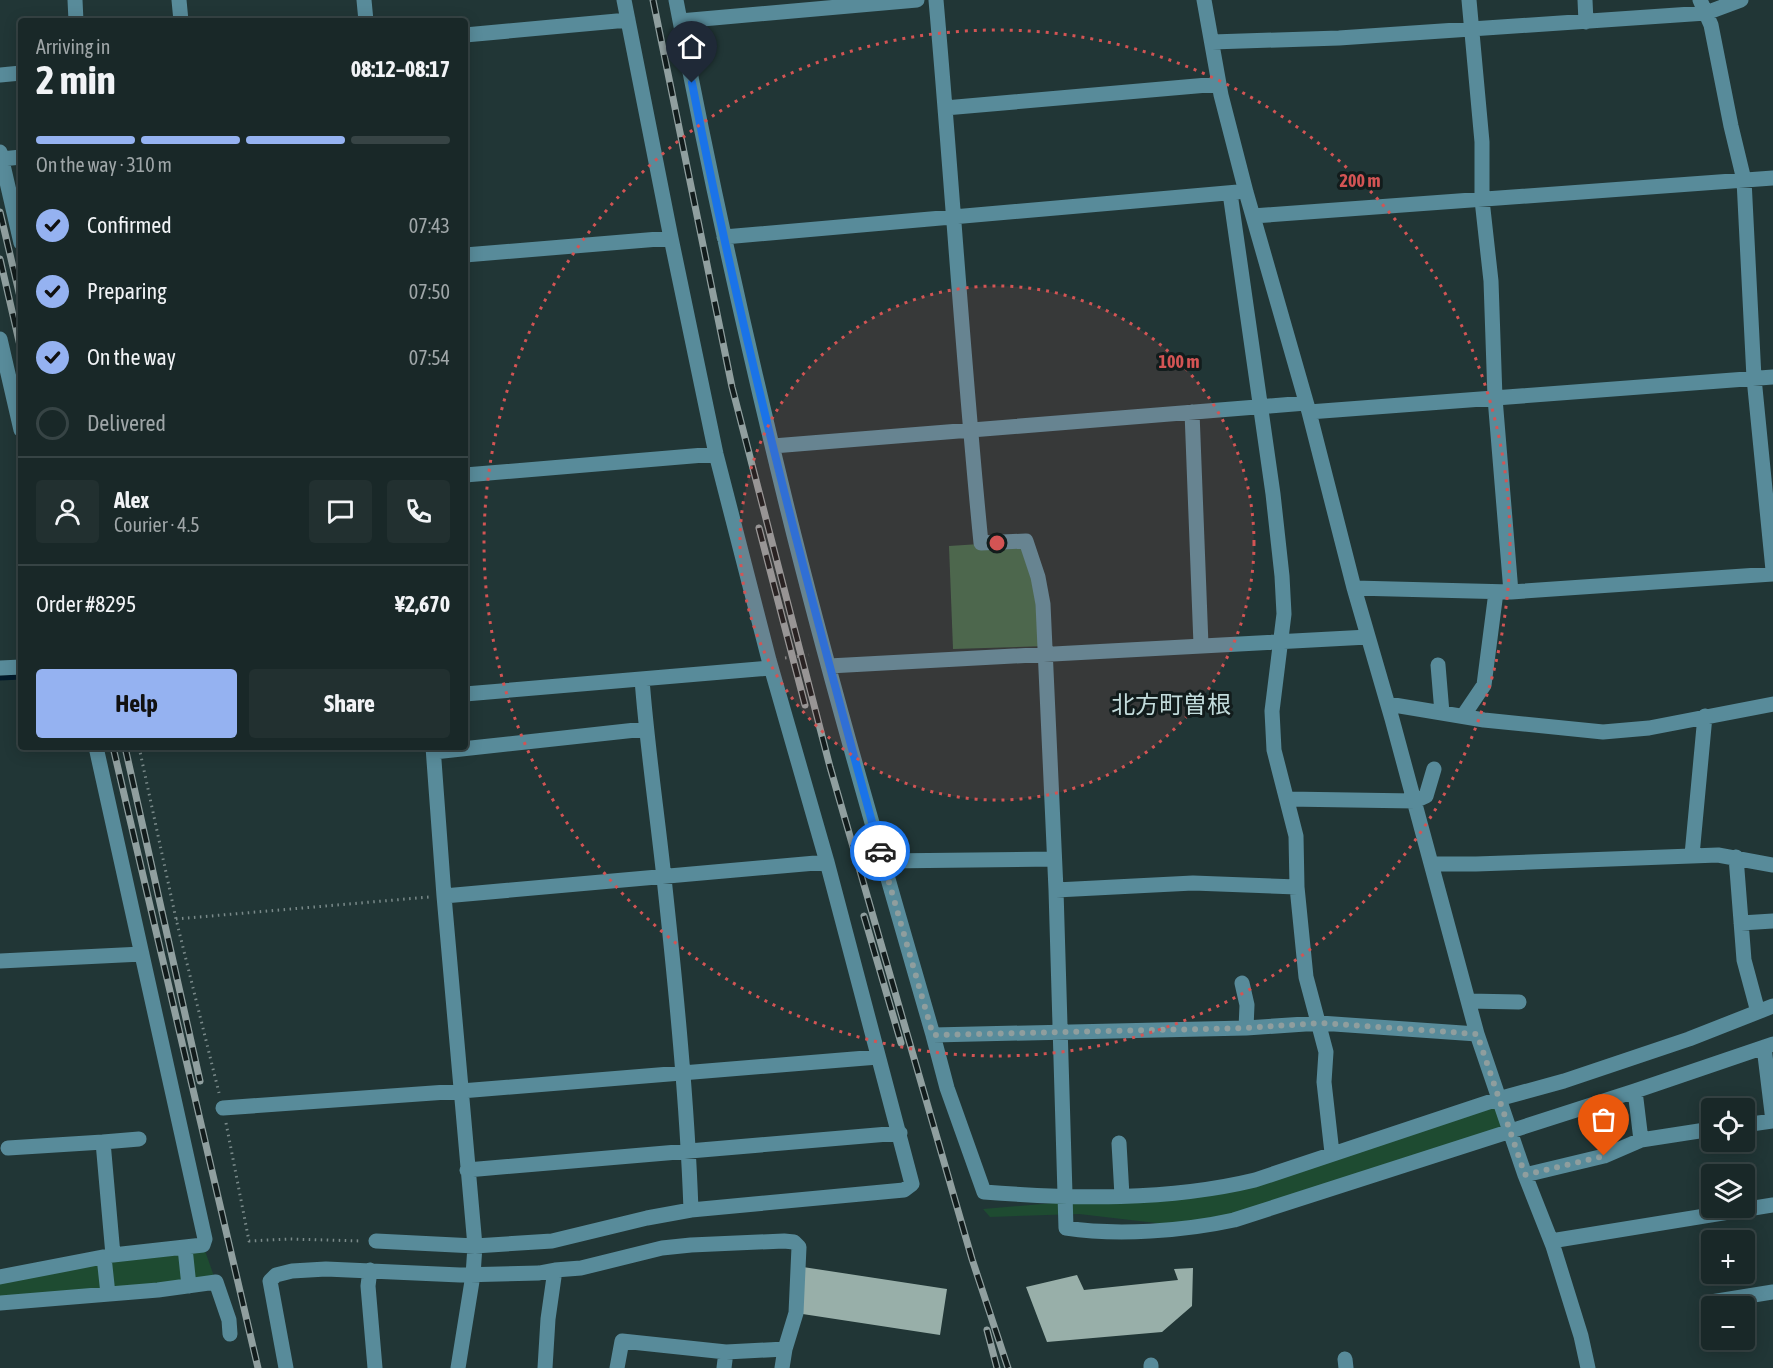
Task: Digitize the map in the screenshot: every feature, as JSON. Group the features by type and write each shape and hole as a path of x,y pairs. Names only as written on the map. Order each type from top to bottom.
{"street":[{"path":"75,0 76,18"},
{"path":"179,0 181,18"},
{"path":"364,0 366,18"},
{"path":"376,1241 475,1246 552,1241 691,1210 904,1190 912,1184 827,862 770,664 716,454 670,238 624,0"},
{"path":"676,0 724,237 773,446 827,659 947,1088 984,1192 1122,1196 1218,1189 1255,1179 1498,1099 1564,1081 1689,1039 1773,1006"},
{"path":"680,21 917,0"},
{"path":"936,0 981,543 1026,542 1038,577 1043,604 1056,890 1066,1227 1122,1230 1199,1228 1234,1220 1510,1132 1769,1045 1773,1121 1755,1123"},
{"path":"1204,0 1219,84 1246,192 1308,408 1354,588 1415,801 1477,1034 1525,1175 1551,1241 1581,1336 1588,1368"},
{"path":"1463,716 1484,685 1503,592 1491,281 1482,200 1482,142 1469,0"},
{"path":"1585,0 1586,22"},
{"path":"1212,42 1338,38 1586,22 1741,0"},
{"path":"1354,588 1503,592 1773,572 1754,378 1744,181 1712,25 1703,7"},
{"path":"468,35 628,20"},
{"path":"0,75 18,73"},
{"path":"945,108 1219,84"},
{"path":"18,157 1,155 18,230"},
{"path":"1253,216 1773,178"},
{"path":"724,237 1246,192"},
{"path":"1230,193 1273,494 1282,576 1284,614 1273,721 1274,750 1296,836 1297,887 1306,977 1326,1052 1324,1082 1332,1153"},
{"path":"468,255 670,238"},
{"path":"0,339 4,372 18,420"},
{"path":"773,446 1260,407 1308,408 1495,398 1773,376"},
{"path":"1192,412 1201,645"},
{"path":"468,475 716,454"},
{"path":"827,659 1045,655 1368,637"},
{"path":"468,694 642,679 770,664"},
{"path":"1438,665 1442,712"},
{"path":"0,668 18,667"},
{"path":"642,679 645,729 664,878 682,1073 689,1152 691,1210"},
{"path":"1388,704 1547,727 1603,732 1649,728 1773,704"},
{"path":"1692,855 1705,716"},
{"path":"468,746 645,729"},
{"path":"0,1277 108,1256 203,1245 205,1239 97,750"},
{"path":"434,750 444,896 475,1246 473,1275 458,1368"},
{"path":"1287,799 1415,801 1426,796 1434,769"},
{"path":"1432,864 1718,855 1773,865"},
{"path":"1736,857 1744,960 1758,1012"},
{"path":"883,861 1054,859"},
{"path":"444,896 827,862"},
{"path":"1056,890 1193,884 1297,887"},
{"path":"1741,923 1773,921"},
{"path":"0,962 142,954"},
{"path":"1242,983 1247,1005 1246,1028"},
{"path":"1468,1001 1519,1002"},
{"path":"933,1035 1246,1028 1320,1023 1477,1034"},
{"path":"223,1108 878,1057"},
{"path":"1635,1091 1641,1140"},
{"path":"1525,1175 1604,1156 1641,1140 1701,1132"},
{"path":"467,1170 900,1133"},
{"path":"8,1148 139,1140"},
{"path":"103,1142 108,1294"},
{"path":"1119,1143 1122,1196"},
{"path":"1551,1241 1773,1205"},
{"path":"286,1368 270,1281 276,1275 291,1271 326,1269 473,1275 539,1273 581,1268 672,1247 784,1241 794,1242 799,1247 796,1313 782,1368"},
{"path":"185,1248 189,1286"},
{"path":"370,1270 368,1286 375,1368"},
{"path":"545,1368 548,1319 555,1270"},
{"path":"1,1299 108,1294 216,1282 229,1320 230,1334"},
{"path":"1748,1296 1773,1292"},
{"path":"617,1368 622,1341 726,1352 785,1349"},
{"path":"724,1368 726,1352"}],"path":[{"path":"770,664 827,659"},
{"path":"140,750 176,919 223,1108 249,1241 289,1239 376,1241"},
{"path":"176,919 444,896"}],"green space":[{"path":"1026,541 1047,646 953,649 949,546"},
{"path":"1498,1099 1510,1132 1199,1228 1079,1214 990,1217 983,1209 1218,1189"},
{"path":"203,1245 216,1282 0,1303 0,1277"}],"building":[{"path":"803,1267 947,1289 940,1335 796,1313"},
{"path":"1193,1268 1192,1306 1162,1332 1047,1342 1026,1287 1077,1275 1084,1290 1178,1280 1174,1269"}],"waterway":[{"path":"0,678 18,677"}],"railway":[{"path":"653,0 732,387 830,767 972,1259 1008,1368"},
{"path":"0,212 18,288"},
{"path":"0,259 18,337"},
{"path":"759,528 805,705"},
{"path":"114,750 258,1368"},
{"path":"126,750 200,1081"},
{"path":"864,916 901,1043"},
{"path":"987,1330 997,1368"}],"way so far":[{"path":"880,851 933,1035 1246,1028 1320,1023 1477,1034 1525,1175 1604,1156"}],"district":[{"name":"北方町曽根","path":"1171,704"}],"route":[{"path":"692,83 730,267 786,503 880,851"}]}
